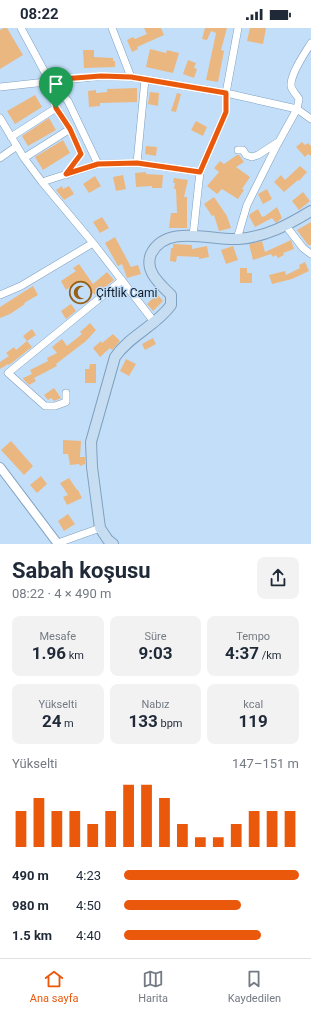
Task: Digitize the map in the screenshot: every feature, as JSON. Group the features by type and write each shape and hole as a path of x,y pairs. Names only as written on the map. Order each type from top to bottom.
{"main road":[{"path":"113,544 108,540 100,528 92,468 91,442 115,357 120,348 155,323 166,313 171,305 171,295 154,278 150,269 149,260 155,247 172,237 193,236 237,239 268,234 286,226 311,211"}],"street":[{"path":"21,28 49,80 68,101 98,164"},
{"path":"112,28 131,77"},
{"path":"193,236 200,172 226,112 226,93 238,28"},
{"path":"237,239 247,205 297,109 299,99 293,91 292,80 299,63 311,43"},
{"path":"0,87 49,80 101,76 131,77 226,93 297,109 311,119"},
{"path":"137,163 145,79"},
{"path":"49,80 56,108 70,129 81,154 66,174"},
{"path":"11,137 56,108"},
{"path":"0,118 24,158 42,182 93,243 155,323"},
{"path":"24,158 70,129"},
{"path":"238,150 243,150 246,155 252,157 258,155 280,140"},
{"path":"0,158 17,146"},
{"path":"42,182 98,164 137,163 200,172"},
{"path":"286,226 303,248 311,254"},
{"path":"0,295 21,286 93,243"},
{"path":"66,393 66,402 55,406 45,406 8,373 122,280"},
{"path":"0,467 58,544 100,528"}],"building":[{"path":"7,28 23,55 0,69 0,30"},
{"path":"144,28 161,28 164,35 137,47 138,49 132,52 127,40 133,37 135,39 147,34"},
{"path":"205,28 227,28 221,50 224,51 218,82 206,80 216,33 211,31 207,40 202,39"},
{"path":"250,28 266,28 263,44 247,41"},
{"path":"150,49 166,53 167,50 179,53 173,73 146,67"},
{"path":"83,50 94,50 94,57 113,58 113,61 115,61 115,67 84,68"},
{"path":"188,60 196,63 194,68 197,69 194,78 183,74"},
{"path":"137,88 137,102 100,103 100,106 89,107 88,91 96,90 96,93 107,92 107,89"},
{"path":"150,92 159,93 158,106 148,104"},
{"path":"177,93 181,94 176,112 171,111"},
{"path":"35,95 42,107 15,124 7,111"},
{"path":"49,118 56,130 28,146 22,136"},
{"path":"196,121 207,127 203,136 191,130"},
{"path":"63,140 70,153 43,170 35,157"},
{"path":"302,142 305,145 308,143 311,146 311,156 308,154 305,157 296,147"},
{"path":"146,146 157,147 156,156 145,154"},
{"path":"239,155 244,162 236,167 250,177 242,189 244,190 238,199 222,189 217,194 207,186 219,172 214,168 220,161 224,164"},
{"path":"300,166 307,172 299,181 298,180 284,192 274,182 281,175 285,180"},
{"path":"146,172 146,174 163,175 162,188 152,188 152,186 136,187 135,173"},
{"path":"123,175 126,189 116,191 113,177"},
{"path":"95,176 101,186 89,193 83,184"},
{"path":"174,178 188,180 184,197 187,197 187,228 169,228 171,213 177,213 176,189 174,189 175,183 173,183"},
{"path":"62,186 63,189 69,186 74,194 64,200 56,190"},
{"path":"267,189 272,199 263,204 258,194"},
{"path":"303,192 310,201 299,210 292,201"},
{"path":"214,197 227,216 231,228 219,231 214,215 212,216 204,204"},
{"path":"277,207 282,218 276,223 272,218 255,227 249,216 250,214 258,209 262,217"},
{"path":"102,217 109,228 100,233 93,222"},
{"path":"311,222 311,245 308,245 297,230"},
{"path":"115,237 131,267 138,265 141,274 127,278 122,264 118,266 105,243"},
{"path":"291,240 294,249 283,253 284,255 278,258 276,255 273,257 271,254 253,260 249,244 262,241 265,252"},
{"path":"173,244 192,245 192,249 207,246 209,257 199,259 199,257 177,256 176,262 170,261 171,248 173,248"},
{"path":"233,246 238,260 226,264 221,250"},
{"path":"305,262 309,271 292,279 272,284 269,275 285,271 286,275 300,268 299,265"},
{"path":"79,264 93,284 107,272 114,280 95,295 93,293 79,302 70,287 66,290 61,281 76,271 73,268"},
{"path":"240,268 247,268 247,273 252,273 252,283 240,283"},
{"path":"33,286 38,295 24,303 25,304 10,314 0,318 0,307"},
{"path":"157,294 163,301 153,311 147,304"},
{"path":"71,304 76,311 66,319 61,311"},
{"path":"90,323 96,330 86,341 56,364 57,366 34,378 36,381 29,385 24,380 23,378 32,374 30,370 48,361 47,358 57,353 52,347 62,339 67,346 82,334 80,332"},
{"path":"32,329 36,335 27,341 23,336"},
{"path":"113,334 120,341 112,350 110,348 100,357 93,348"},
{"path":"153,338 156,344 145,350 142,344"},
{"path":"27,341 32,347 9,365 8,364 0,369 0,362 9,356 6,353 14,347 16,350"},
{"path":"126,359 136,364 129,376 120,371"},
{"path":"90,364 96,364 96,383 85,383 85,369 89,369"},
{"path":"54,388 61,398 54,401 51,398 48,400 44,395"},
{"path":"63,440 81,441 80,457 85,457 85,464 80,466 79,464 70,465 68,454 63,454"},
{"path":"11,441 33,466 24,475 1,450"},
{"path":"41,476 47,484 37,493 30,485"},
{"path":"69,478 82,498 67,505 63,497 68,495 60,483"},
{"path":"68,514 75,524 64,531 58,521"}],"place":[{"name":"Çiftlik Cami","path":"81,293"}],"route":[{"path":"101,76 131,77 226,93 226,112 200,172 137,163 98,164 66,174 81,154 70,129 56,108 49,80 101,76"}]}
